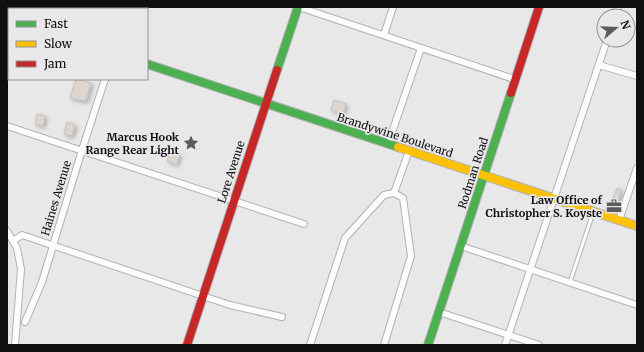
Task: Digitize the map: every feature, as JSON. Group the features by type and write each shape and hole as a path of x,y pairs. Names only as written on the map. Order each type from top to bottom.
{"street":[{"path":"298,7 514,79"},
{"name":"Lore Avenue","path":"187,345 233,200 298,7"},
{"path":"384,35 393,7"},
{"name":"Rodman Road","path":"428,345 514,79 539,7"},
{"path":"388,144 421,48"},
{"path":"505,345 604,48"},
{"name":"Brandywine Boulevard","path":"148,64 637,226"},
{"path":"599,65 637,76"},
{"name":"Haines Avenue","path":"25,322 42,282 105,80"},
{"path":"7,126 304,224"},
{"path":"394,193 409,151"},
{"path":"619,220 637,168"},
{"path":"310,345 345,238 384,194 394,193 403,198 412,256 384,345"},
{"path":"7,231 19,255 21,269 15,345"},
{"path":"13,241 22,235 230,305 282,317"},
{"path":"461,246 637,305"},
{"path":"439,312 539,345"}],"lane":[{"path":"570,282 593,212"}],"building":[{"path":"76,80 91,83 86,101 70,98"},
{"path":"334,100 346,104 343,114 331,110"},
{"path":"37,114 45,116 43,126 35,124"},
{"path":"67,122 75,125 72,136 64,134"},
{"path":"170,151 180,154 177,164 167,161"},
{"path":"617,188 621,190 616,209 610,207"}],"traffic: fast":[{"path":"277,70 298,7"},
{"path":"148,64 398,147"},
{"path":"428,345 511,93"}],"traffic: slow":[{"path":"398,147 637,226"}],"traffic: jam":[{"path":"511,93 539,7"},
{"path":"187,345 277,70"}],"place":[{"name":"Marcus Hook Range Rear Light","path":"191,143"},
{"name":"Law Office of Christopher S. Koyste","path":"614,206"}]}
